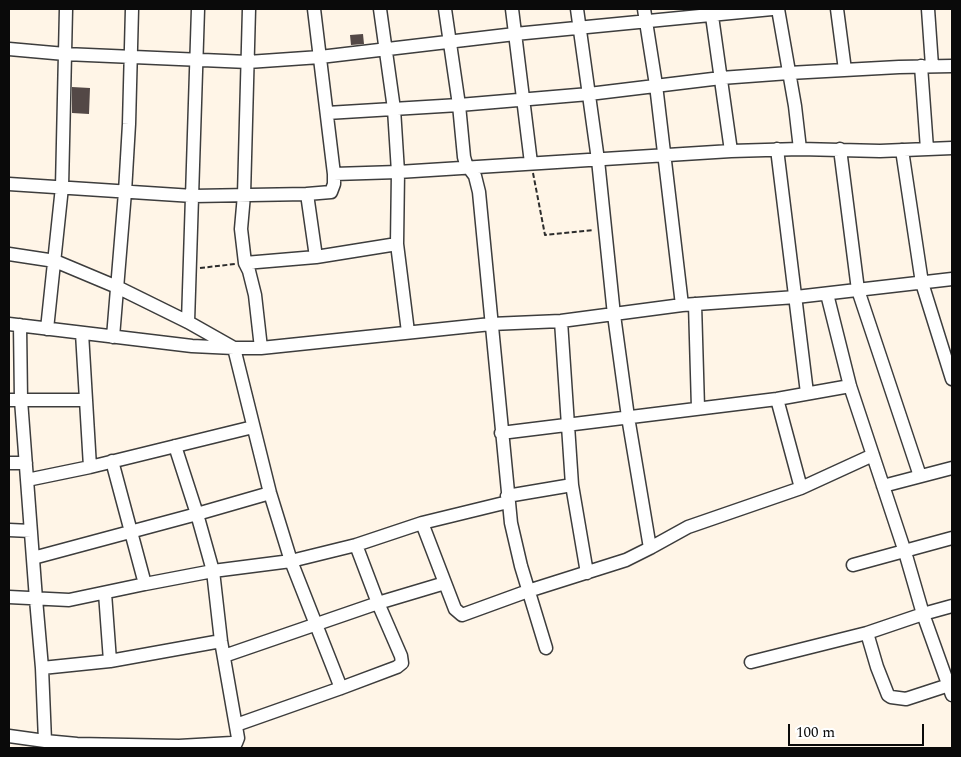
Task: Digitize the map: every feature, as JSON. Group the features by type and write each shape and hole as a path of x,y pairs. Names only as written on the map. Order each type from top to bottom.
{"street":[{"path":"47,329 62,187 66,9"},
{"path":"113,336 125,192 132,9"},
{"path":"188,322 198,9"},
{"path":"249,9 244,195 241,229 245,263 253,288 261,348"},
{"path":"9,184 193,196 331,192 334,184 334,174 314,9"},
{"path":"380,9 394,109 398,172 396,244 408,332"},
{"path":"445,9 459,105 464,157 468,167 475,176 479,192 508,499 516,546 546,648"},
{"path":"512,9 532,163"},
{"path":"577,9 598,160 614,315 628,417 650,548"},
{"path":"9,49 66,54 248,62 320,57 580,28 645,14 772,9"},
{"path":"778,9 794,98 800,149"},
{"path":"837,9 845,70"},
{"path":"927,149 926,66 928,9"},
{"path":"712,11 731,151"},
{"path":"645,14 656,85 663,155 689,305 698,408"},
{"path":"327,113 459,105 523,98 589,94 721,78 845,70 952,66"},
{"path":"334,174 398,172 777,149 902,150 952,148"},
{"path":"777,149 807,393"},
{"path":"840,149 858,290 920,476"},
{"path":"902,150 922,283 952,379"},
{"path":"307,194 316,257"},
{"path":"245,263 316,257 396,244"},
{"path":"9,254 55,261 117,287 188,322 234,348 270,493 291,561 341,688"},
{"path":"46,741 26,463 15,400 14,325 192,346 261,348 491,324 561,321 689,305 827,294 952,279"},
{"path":"827,294 850,386 905,552 923,614 951,688 906,699 891,697 888,695 877,667 867,633"},
{"path":"561,321 572,485 587,573"},
{"path":"82,333 90,467"},
{"path":"501,433 777,399 850,386"},
{"path":"777,399 801,488"},
{"path":"15,400 85,400"},
{"path":"27,480 90,467 253,427"},
{"path":"9,736 77,746 179,746 232,744 237,741 221,641 213,571 176,446"},
{"path":"422,523 455,609 462,615 528,591 626,560 688,527 801,488 873,455"},
{"path":"112,461 145,584"},
{"path":"9,463 26,463"},
{"path":"883,486 952,468"},
{"path":"9,597 69,600 213,571 291,561 356,545 422,523 508,499 572,485"},
{"path":"33,558 270,493"},
{"path":"9,530 31,531"},
{"path":"853,565 952,538"},
{"path":"236,726 341,688 402,663 401,656 356,545"},
{"path":"224,656 378,603 445,583"},
{"path":"105,593 110,661"},
{"path":"751,662 867,633 952,606"},
{"path":"42,668 110,661 221,641"}],"path":[{"path":"532,163 546,235 604,229"},
{"path":"190,269 245,263"}],"building":[{"path":"363,34 364,44 351,45 350,35"},
{"path":"72,87 90,88 89,114 72,113"}]}
